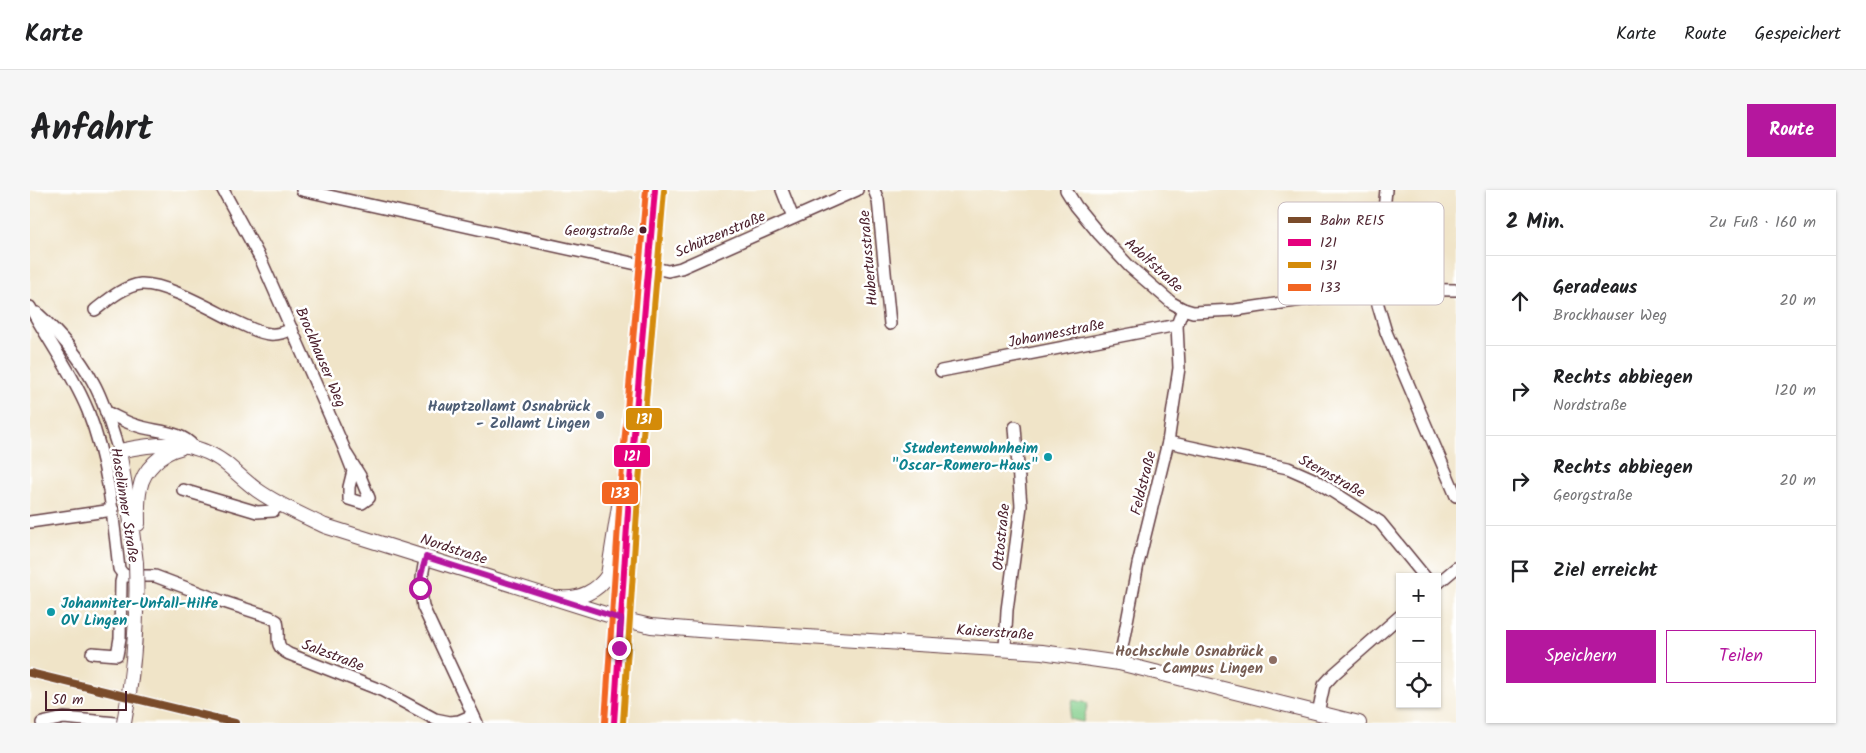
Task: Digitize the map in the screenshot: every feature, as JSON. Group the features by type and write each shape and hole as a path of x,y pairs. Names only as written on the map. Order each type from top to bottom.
{"main road":[{"path":"621,619 630,481 655,190"},
{"name":"Nordstraße","path":"119,452 155,444 193,446 224,462 258,490 280,504 325,526 621,619"},
{"path":"134,514 140,488 150,468 162,456 172,450 193,446"},
{"path":"119,452 134,514 137,600 131,684 124,723"},
{"path":"535,593 568,599 583,595 602,584 608,575 620,500 630,481"},
{"name":"Kaiserstraße","path":"621,619 651,626 680,629 1042,652 1119,663 1359,723"}],"street":[{"name":"Brockhauser Weg","path":"223,190 261,260 347,455 353,471 349,487 349,499 362,503 369,498 360,476 347,455"},
{"name":"Schützenstraße","path":"302,190 324,193 668,271 681,268 857,190"},
{"path":"782,190 793,218"},
{"name":"Hubertusstraße","path":"874,190 878,200 890,324"},
{"name":"Adolfstraße","path":"1066,190 1076,206 1099,234 1130,267 1155,290 1183,309 1193,312 1235,310 1278,304"},
{"path":"95,310 119,293 140,284 170,290 257,331 270,334 282,333 292,329"},
{"path":"1378,305 1386,332 1456,496"},
{"name":"Haselünner Straße","path":"30,307 53,328 94,382 119,452"},
{"name":"Haselünner Straße","path":"30,307 63,363 87,410 100,445 113,510 119,569 127,576 146,576"},
{"name":"Feldstraße","path":"1119,663 1138,564 1168,442 1180,368 1178,325 1183,309"},
{"name":"Johannesstraße","path":"941,371 1178,325"},
{"path":"106,412 135,425 160,430 188,439 193,446"},
{"name":"Ottostraße","path":"1005,650 1007,610 1021,506 1015,427"},
{"name":"Sternstraße","path":"1168,442 1288,468 1313,479 1380,522 1422,573"},
{"path":"183,490 257,512 273,511 280,504"},
{"path":"30,522 113,510"},
{"path":"426,557 421,574 420,588 423,607 475,719"},
{"path":"1441,581 1456,568"},
{"name":"Haselünner Straße","path":"92,653 117,655 120,638 120,589 123,574"},
{"name":"Salzstraße","path":"146,576 155,576 270,617 277,621 279,630 277,642 281,650 383,691 435,719 450,722 475,719"},
{"path":"1318,713 1324,685 1398,618"},
{"path":"614,723 621,619"},
{"path":"42,723 71,718 116,723"}],"green space":[{"path":"1073,700 1088,703 1083,722 1069,719"}],"rail line":[{"name":"RE15","path":"30,673 235,723"}],"transit line":[{"name":"133","path":"605,722 621,480 646,190"},
{"name":"121","path":"614,723 630,481 655,190"},
{"name":"131","path":"623,723 639,482 664,191"}],"place":[{"name":"Georgstraße","path":"643,230"},
{"name":"Hauptzollamt Osnabrück - Zollamt Lingen","path":"600,415"},
{"name":"Studentenwohnheim \"Oscar-Romero-Haus\"","path":"1048,457"},
{"name":"Johanniter-Unfall-Hilfe OV Lingen","path":"51,612"},
{"name":"Hochschule Osnabrück - Campus Lingen","path":"1273,660"}],"route":[{"path":"420,588 421,574 426,557 621,619 619,648"}]}
